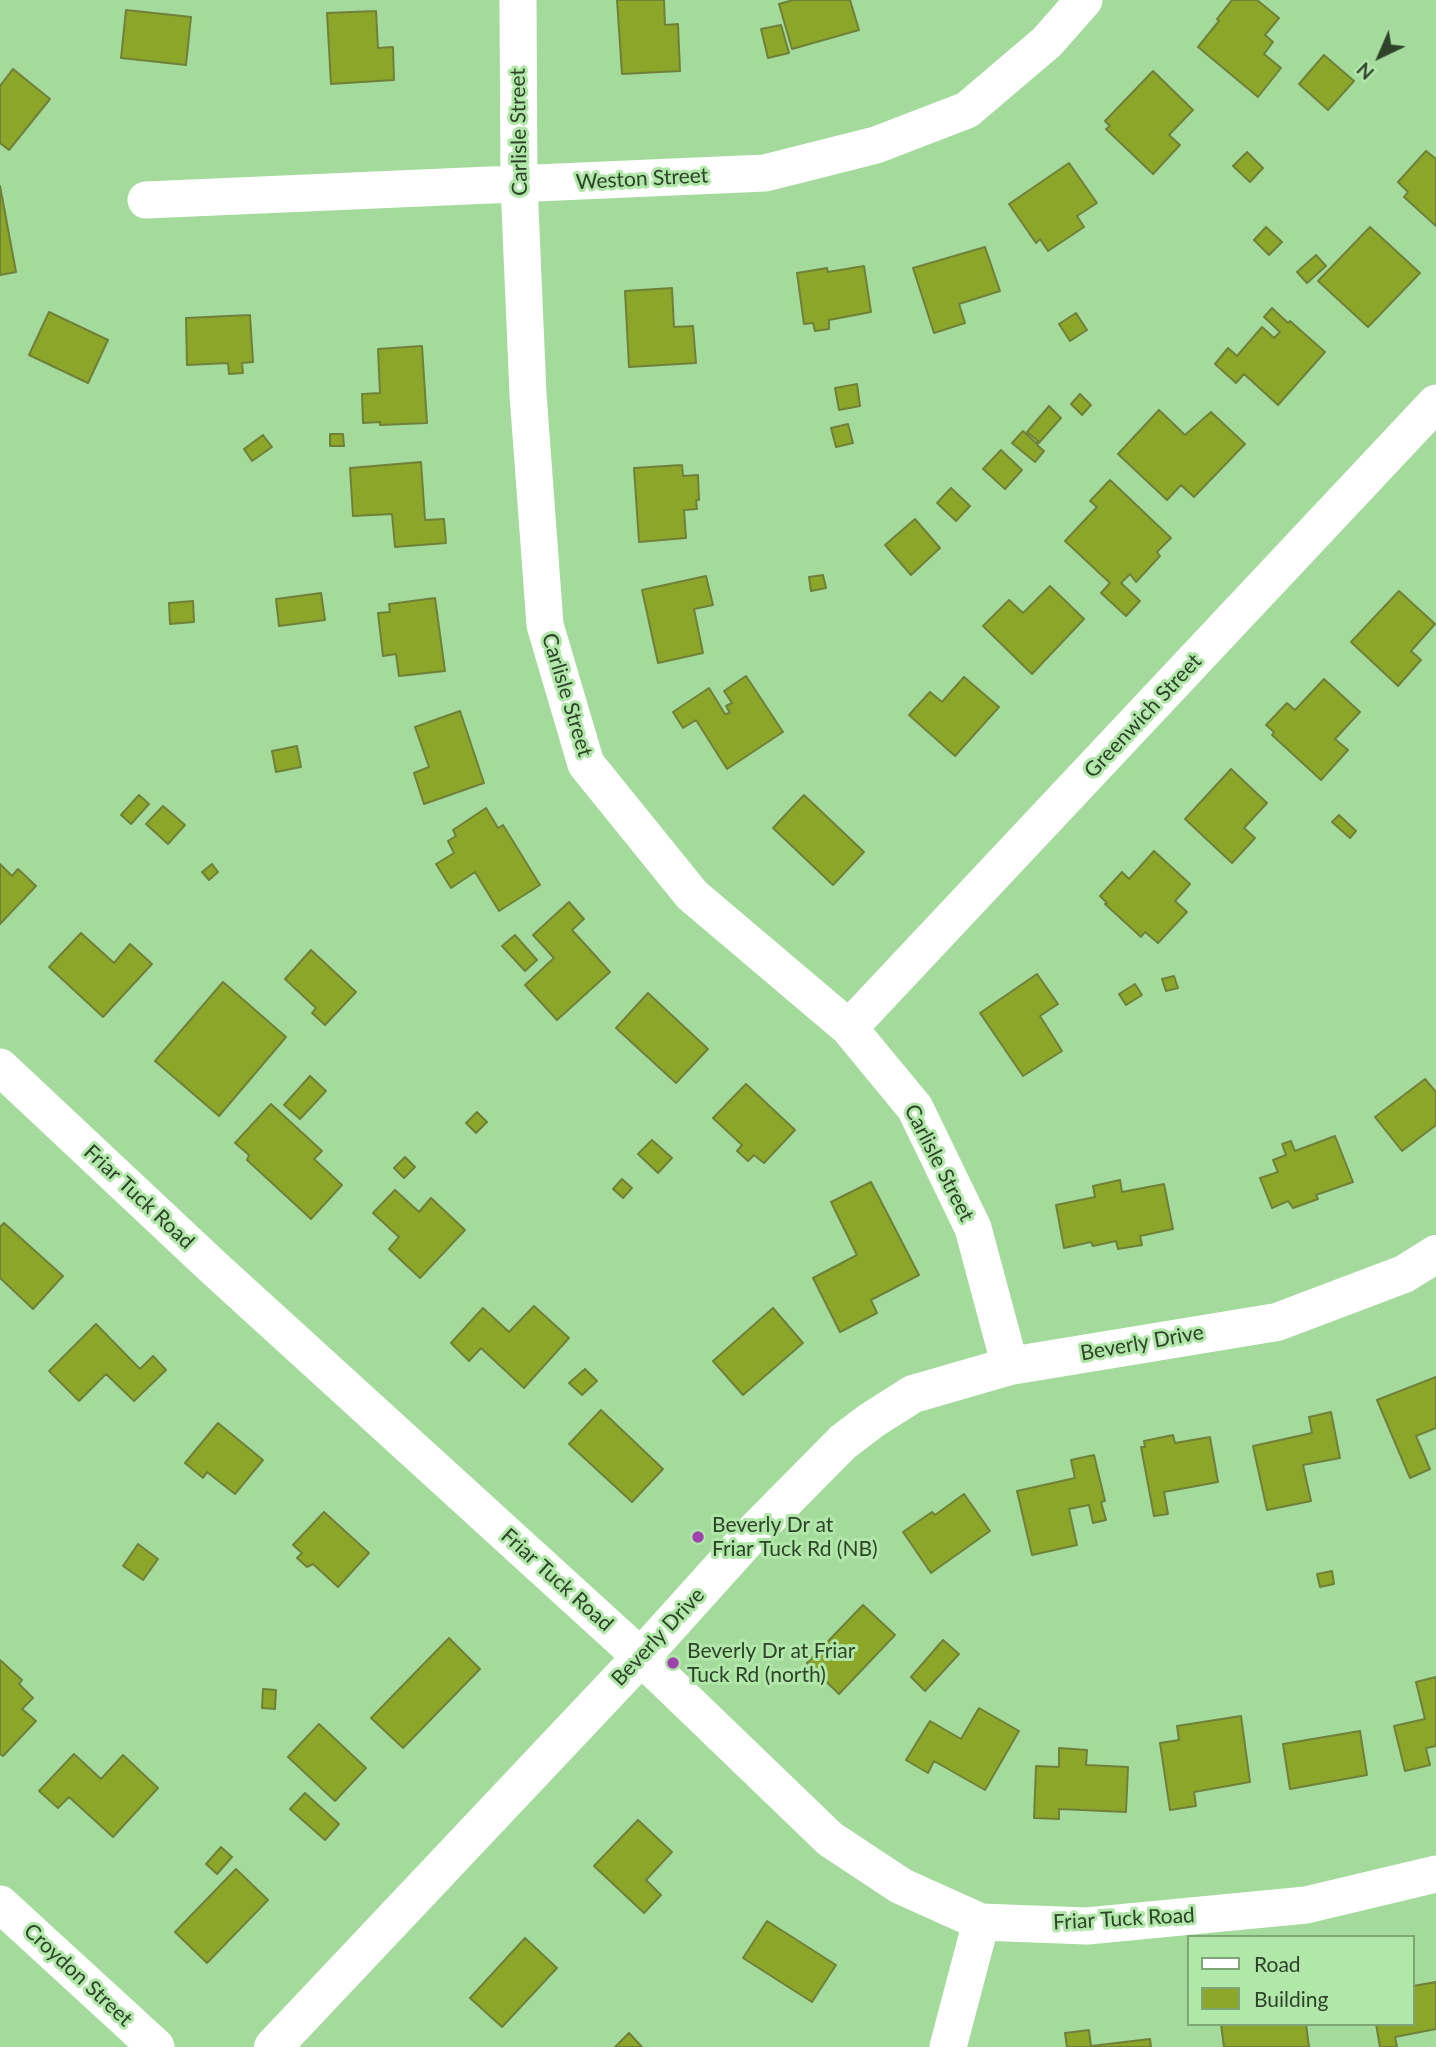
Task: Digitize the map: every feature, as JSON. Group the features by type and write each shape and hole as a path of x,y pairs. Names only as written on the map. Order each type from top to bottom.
{"street":[{"name":"Carlisle Street","path":"518,0 519,184 528,394 545,625 586,764 692,895 849,1028 915,1108 973,1228 1010,1366"},
{"name":"Weston Street","path":"146,200 765,173 876,145 967,110 1047,42 1084,0"},
{"name":"Greenwich Street","path":"849,1028 1436,403"},
{"name":"Friar Tuck Road","path":"0,1067 212,1266 641,1657 830,1839 901,1886 981,1922 1087,1926 1306,1905 1436,1874"},
{"name":"Beverly Drive","path":"273,2047 641,1657 751,1536 844,1442 873,1420 913,1394 1010,1366 1277,1322 1404,1274 1436,1254"},
{"name":"Croydon Street","path":"0,1904 156,2047"},
{"path":"948,2047 981,1922"}],"building":[{"path":"617,0 664,0 665,25 678,24 680,71 622,74"},
{"path":"793,0 850,0 859,30 792,49 779,4"},
{"path":"1232,0 1257,0 1279,18 1265,35 1273,42 1264,54 1281,68 1258,97 1198,47"},
{"path":"126,10 191,17 186,65 121,58"},
{"path":"376,11 378,48 393,47 394,80 331,84 327,13"},
{"path":"781,25 789,53 768,58 761,29"},
{"path":"1324,55 1354,81 1328,110 1299,84"},
{"path":"13,69 50,99 9,150 0,143 0,86"},
{"path":"1153,71 1193,110 1169,135 1180,145 1153,174 1106,129 1110,126 1105,121"},
{"path":"1426,151 1436,159 1436,226 1404,197 1408,192 1398,182"},
{"path":"1247,152 1263,168 1250,182 1233,166"},
{"path":"1069,163 1097,203 1077,216 1084,227 1048,251 1040,239 1036,243 1009,204"},
{"path":"0,186 16,272 0,275"},
{"path":"1266,227 1282,242 1269,255 1254,240"},
{"path":"1370,227 1420,273 1368,327 1318,281"},
{"path":"985,247 1000,291 959,304 965,323 934,333 913,268"},
{"path":"1316,255 1326,266 1307,283 1297,272"},
{"path":"864,266 871,312 829,320 829,329 815,331 813,323 804,324 797,273 827,268 828,272"},
{"path":"672,288 674,327 693,326 696,363 629,367 625,291"},
{"path":"1272,308 1325,352 1278,405 1244,374 1236,383 1215,364 1228,348 1237,356 1262,327 1274,338 1280,332 1264,317"},
{"path":"49,312 108,340 88,383 29,355"},
{"path":"1076,313 1087,330 1070,341 1059,324"},
{"path":"250,315 253,362 242,363 243,373 229,374 228,363 187,365 186,318"},
{"path":"422,346 427,423 363,423 362,394 380,393 378,349"},
{"path":"857,384 860,406 839,410 835,388"},
{"path":"1080,394 1091,405 1082,415 1071,404"},
{"path":"1049,406 1061,418 1037,445 1044,451 1035,462 1012,443 1023,431 1036,443 1038,441 1027,432"},
{"path":"1159,410 1185,435 1211,412 1245,444 1194,497 1181,485 1167,500 1118,454"},
{"path":"848,424 853,443 836,447 831,428"},
{"path":"330,434 343,434 344,446 330,446"},
{"path":"263,435 272,447 252,461 244,449"},
{"path":"1001,450 1022,470 1005,489 983,469"},
{"path":"421,462 425,520 444,519 446,543 395,547 392,514 353,516 350,468"},
{"path":"682,465 683,476 698,475 697,509 684,510 686,538 639,542 634,468"},
{"path":"1110,480 1171,538 1157,552 1160,556 1136,582 1130,574 1121,583 1140,601 1126,616 1101,593 1110,583 1065,541 1097,507 1090,501"},
{"path":"951,488 970,506 956,521 937,503"},
{"path":"915,519 940,548 911,575 885,545"},
{"path":"823,575 826,588 811,591 809,577"},
{"path":"706,576 713,605 694,609 703,653 658,663 642,590"},
{"path":"1050,586 1084,619 1032,674 983,626 1009,600 1023,613"},
{"path":"1399,591 1435,624 1411,651 1421,660 1398,686 1351,642"},
{"path":"321,593 325,620 279,626 276,599"},
{"path":"435,598 445,671 399,676 396,654 383,656 378,613 390,612 389,604"},
{"path":"193,601 194,622 170,624 169,603"},
{"path":"746,676 783,732 727,769 696,720 683,728 673,712 709,688 725,714 730,713 726,706 732,703 724,691"},
{"path":"964,677 999,707 955,756 909,715 930,692 942,702"},
{"path":"1324,679 1360,712 1335,739 1348,750 1321,780 1272,735 1274,732 1266,725 1287,703 1295,710"},
{"path":"460,711 484,783 424,804 414,773 429,767 415,727"},
{"path":"297,746 301,767 276,772 272,751"},
{"path":"1231,769 1267,803 1244,828 1255,838 1232,863 1185,819"},
{"path":"139,795 149,804 131,824 121,815"},
{"path":"804,795 864,852 833,885 773,828"},
{"path":"163,806 185,825 168,844 146,824"},
{"path":"486,808 498,828 503,825 540,885 499,911 475,872 451,888 436,864 454,853 448,841 456,836 453,830"},
{"path":"1339,815 1356,831 1350,838 1332,822"},
{"path":"1154,851 1190,884 1175,901 1187,912 1158,943 1145,932 1141,937 1105,904 1107,903 1100,896 1122,872 1129,879"},
{"path":"0,864 12,876 18,869 36,886 0,924"},
{"path":"212,864 218,872 209,880 202,872"},
{"path":"569,902 584,919 572,930 610,972 557,1020 525,985 554,958 533,935"},
{"path":"81,933 114,963 130,944 152,964 103,1017 49,967"},
{"path":"515,935 537,960 525,971 502,946"},
{"path":"311,950 356,992 325,1025 312,1013 316,1008 285,979"},
{"path":"1037,974 1058,1004 1040,1016 1062,1051 1023,1076 980,1013"},
{"path":"1174,976 1178,988 1166,991 1162,979"},
{"path":"223,982 286,1037 219,1116 155,1061"},
{"path":"1135,984 1142,995 1126,1005 1119,994"},
{"path":"648,993 708,1049 676,1083 616,1028"},
{"path":"310,1076 326,1091 300,1119 284,1105"},
{"path":"1425,1079 1436,1092 1436,1125 1402,1151 1375,1117"},
{"path":"746,1084 795,1130 764,1163 754,1155 748,1161 737,1151 742,1145 713,1118"},
{"path":"271,1104 322,1151 314,1159 342,1185 311,1219 247,1160 249,1155 235,1143"},
{"path":"477,1112 487,1122 476,1133 466,1123"},
{"path":"1335,1136 1353,1182 1316,1195 1318,1199 1293,1208 1288,1201 1272,1208 1260,1178 1278,1172 1273,1160 1286,1155 1282,1144 1291,1141 1295,1151"},
{"path":"652,1140 672,1158 658,1173 638,1154"},
{"path":"405,1157 415,1167 404,1178 394,1168"},
{"path":"622,1179 632,1188 623,1198 613,1189"},
{"path":"1120,1180 1122,1192 1164,1184 1173,1229 1140,1236 1142,1245 1118,1249 1116,1241 1093,1246 1091,1242 1064,1248 1056,1205 1095,1197 1093,1186"},
{"path":"871,1182 919,1275 871,1300 877,1313 840,1332 813,1278 857,1255 831,1202"},
{"path":"395,1190 419,1212 431,1198 465,1230 420,1278 389,1249 399,1237 373,1213"},
{"path":"4,1223 63,1276 33,1309 0,1278 0,1227"},
{"path":"534,1306 569,1338 524,1388 481,1348 469,1361 451,1343 483,1308 509,1332"},
{"path":"773,1308 803,1343 743,1395 713,1361"},
{"path":"96,1324 140,1369 153,1356 166,1370 134,1401 106,1374 79,1401 49,1371"},
{"path":"585,1369 597,1381 582,1395 569,1383"},
{"path":"1436,1377 1436,1428 1416,1436 1430,1469 1410,1478 1377,1400"},
{"path":"601,1410 663,1469 632,1502 569,1444"},
{"path":"1331,1412 1340,1458 1303,1465 1311,1501 1267,1510 1253,1446 1312,1433 1309,1417"},
{"path":"218,1423 263,1460 235,1494 207,1472 203,1478 185,1463"},
{"path":"1173,1435 1175,1443 1210,1437 1218,1482 1164,1492 1168,1514 1154,1516 1141,1447 1145,1447 1144,1441"},
{"path":"1094,1455 1105,1501 1101,1502 1106,1520 1093,1523 1089,1505 1069,1509 1077,1545 1032,1555 1017,1491 1075,1478 1071,1460"},
{"path":"964,1494 990,1531 931,1573 903,1532 932,1512 935,1515"},
{"path":"324,1512 369,1553 338,1587 313,1564 307,1567 297,1558 302,1553 293,1545"},
{"path":"138,1544 158,1559 143,1580 123,1566"},
{"path":"1332,1571 1334,1584 1320,1587 1317,1574"},
{"path":"863,1605 895,1635 839,1694 807,1663"},
{"path":"449,1638 480,1669 403,1748 371,1718"},
{"path":"943,1640 959,1654 925,1691 911,1677"},
{"path":"0,1660 22,1680 19,1684 33,1698 22,1709 36,1721 3,1756 0,1754"},
{"path":"1436,1677 1436,1746 1426,1748 1430,1765 1405,1771 1394,1726 1425,1719 1416,1682"},
{"path":"263,1689 276,1690 275,1709 262,1708"},
{"path":"979,1708 1019,1731 985,1790 934,1761 928,1773 906,1760 930,1721 961,1739"},
{"path":"1241,1716 1250,1782 1194,1792 1196,1806 1170,1810 1160,1743 1179,1740 1177,1726"},
{"path":"319,1724 366,1768 335,1801 288,1757"},
{"path":"1360,1731 1367,1775 1290,1789 1283,1744"},
{"path":"1059,1748 1087,1750 1086,1765 1128,1767 1126,1812 1059,1809 1059,1819 1034,1818 1036,1766 1059,1767"},
{"path":"74,1754 101,1779 123,1755 158,1788 113,1837 69,1797 58,1808 39,1791"},
{"path":"305,1793 339,1824 325,1840 290,1809"},
{"path":"638,1820 672,1852 646,1880 661,1895 644,1913 594,1866"},
{"path":"221,1847 232,1857 217,1874 206,1864"},
{"path":"236,1869 268,1900 207,1963 175,1932"},
{"path":"767,1921 836,1965 812,2002 743,1958"},
{"path":"525,1938 557,1968 502,2027 470,1998"},
{"path":"1436,1982 1436,2029 1395,2037 1397,2047 1380,2047 1376,2026 1415,2026 1415,1986"},
{"path":"1221,2026 1306,2026 1309,2047 1224,2047"},
{"path":"1089,2030 1091,2046 1150,2039 1151,2047 1067,2047 1065,2033"},
{"path":"629,2033 642,2047 615,2047"}],"place":[{"name":"Beverly Dr at Friar Tuck Rd (NB)","path":"698,1537"},
{"name":"Beverly Dr at Friar Tuck Rd (north)","path":"673,1663"}]}
